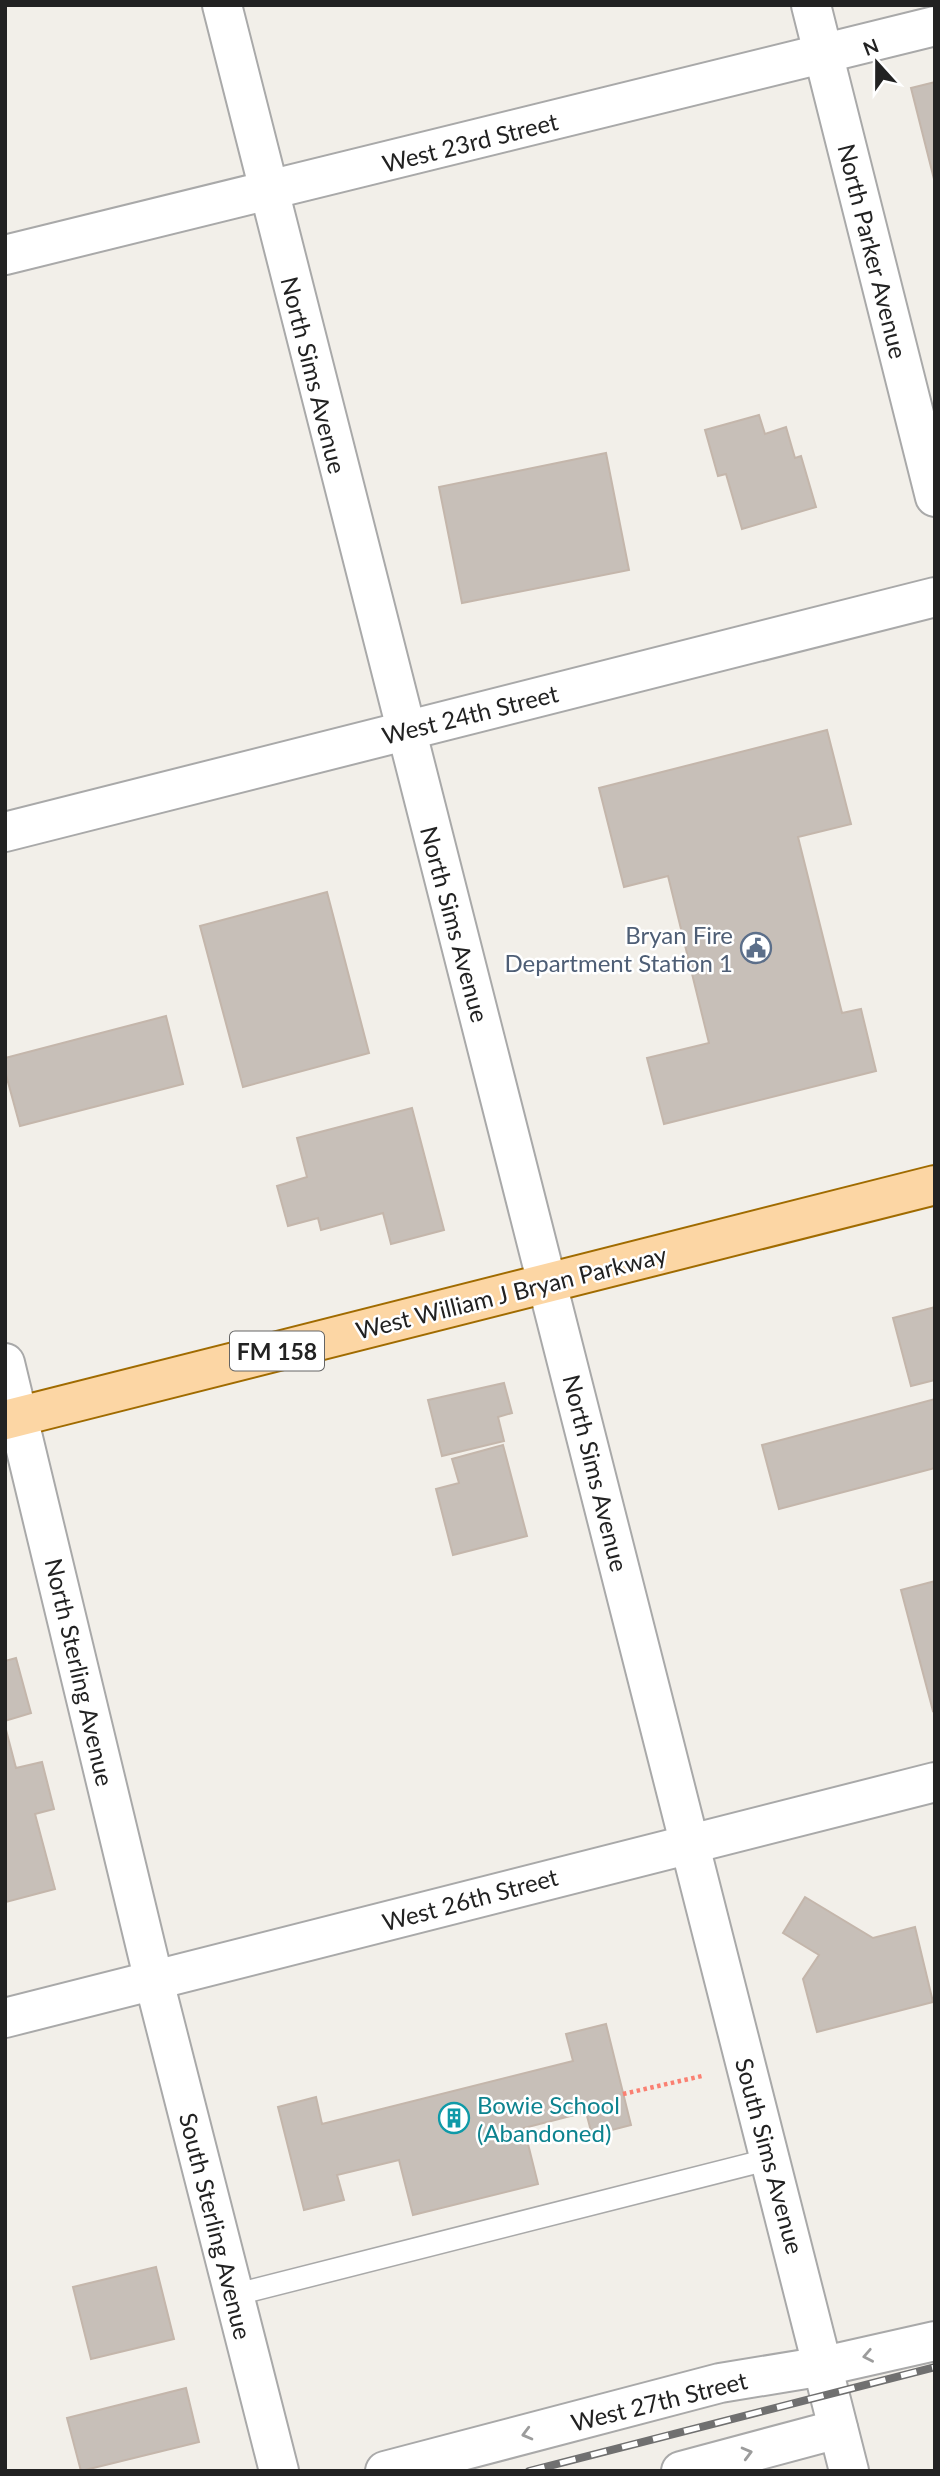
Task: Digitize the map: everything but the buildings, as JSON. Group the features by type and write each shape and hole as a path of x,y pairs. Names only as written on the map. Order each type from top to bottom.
{"main road":[{"name":"West William J Bryan Parkway","path":"12,1418 935,1185"}],"street":[{"name":"North Sims Avenue","path":"222,5 404,731 549,1282 688,1843"},
{"name":"North Parker Avenue","path":"811,5 935,497"},
{"name":"West 23rd Street","path":"5,256 935,26"},
{"name":"West 24th Street","path":"5,832 935,597"},
{"name":"North Sterling Avenue","path":"5,1363 12,1418 154,1981"},
{"name":"West 26th Street","path":"5,2018 935,1782"},
{"name":"South Sims Avenue","path":"688,1843 849,2471"},
{"name":"South Sterling Avenue","path":"154,1981 279,2471"},
{"name":"West 27th Street","path":"385,2471 720,2384 824,2366 935,2341"},
{"path":"681,2471 838,2429"}],"lane":[{"path":"234,2295 770,2159"}],"path":[{"path":"623,2094 702,2077"}],"railway":[{"path":"529,2471 935,2367"}],"place":[{"name":"Bryan Fire Department Station 1","path":"756,948"},
{"name":"Bowie School (Abandoned)","path":"454,2118"}]}
